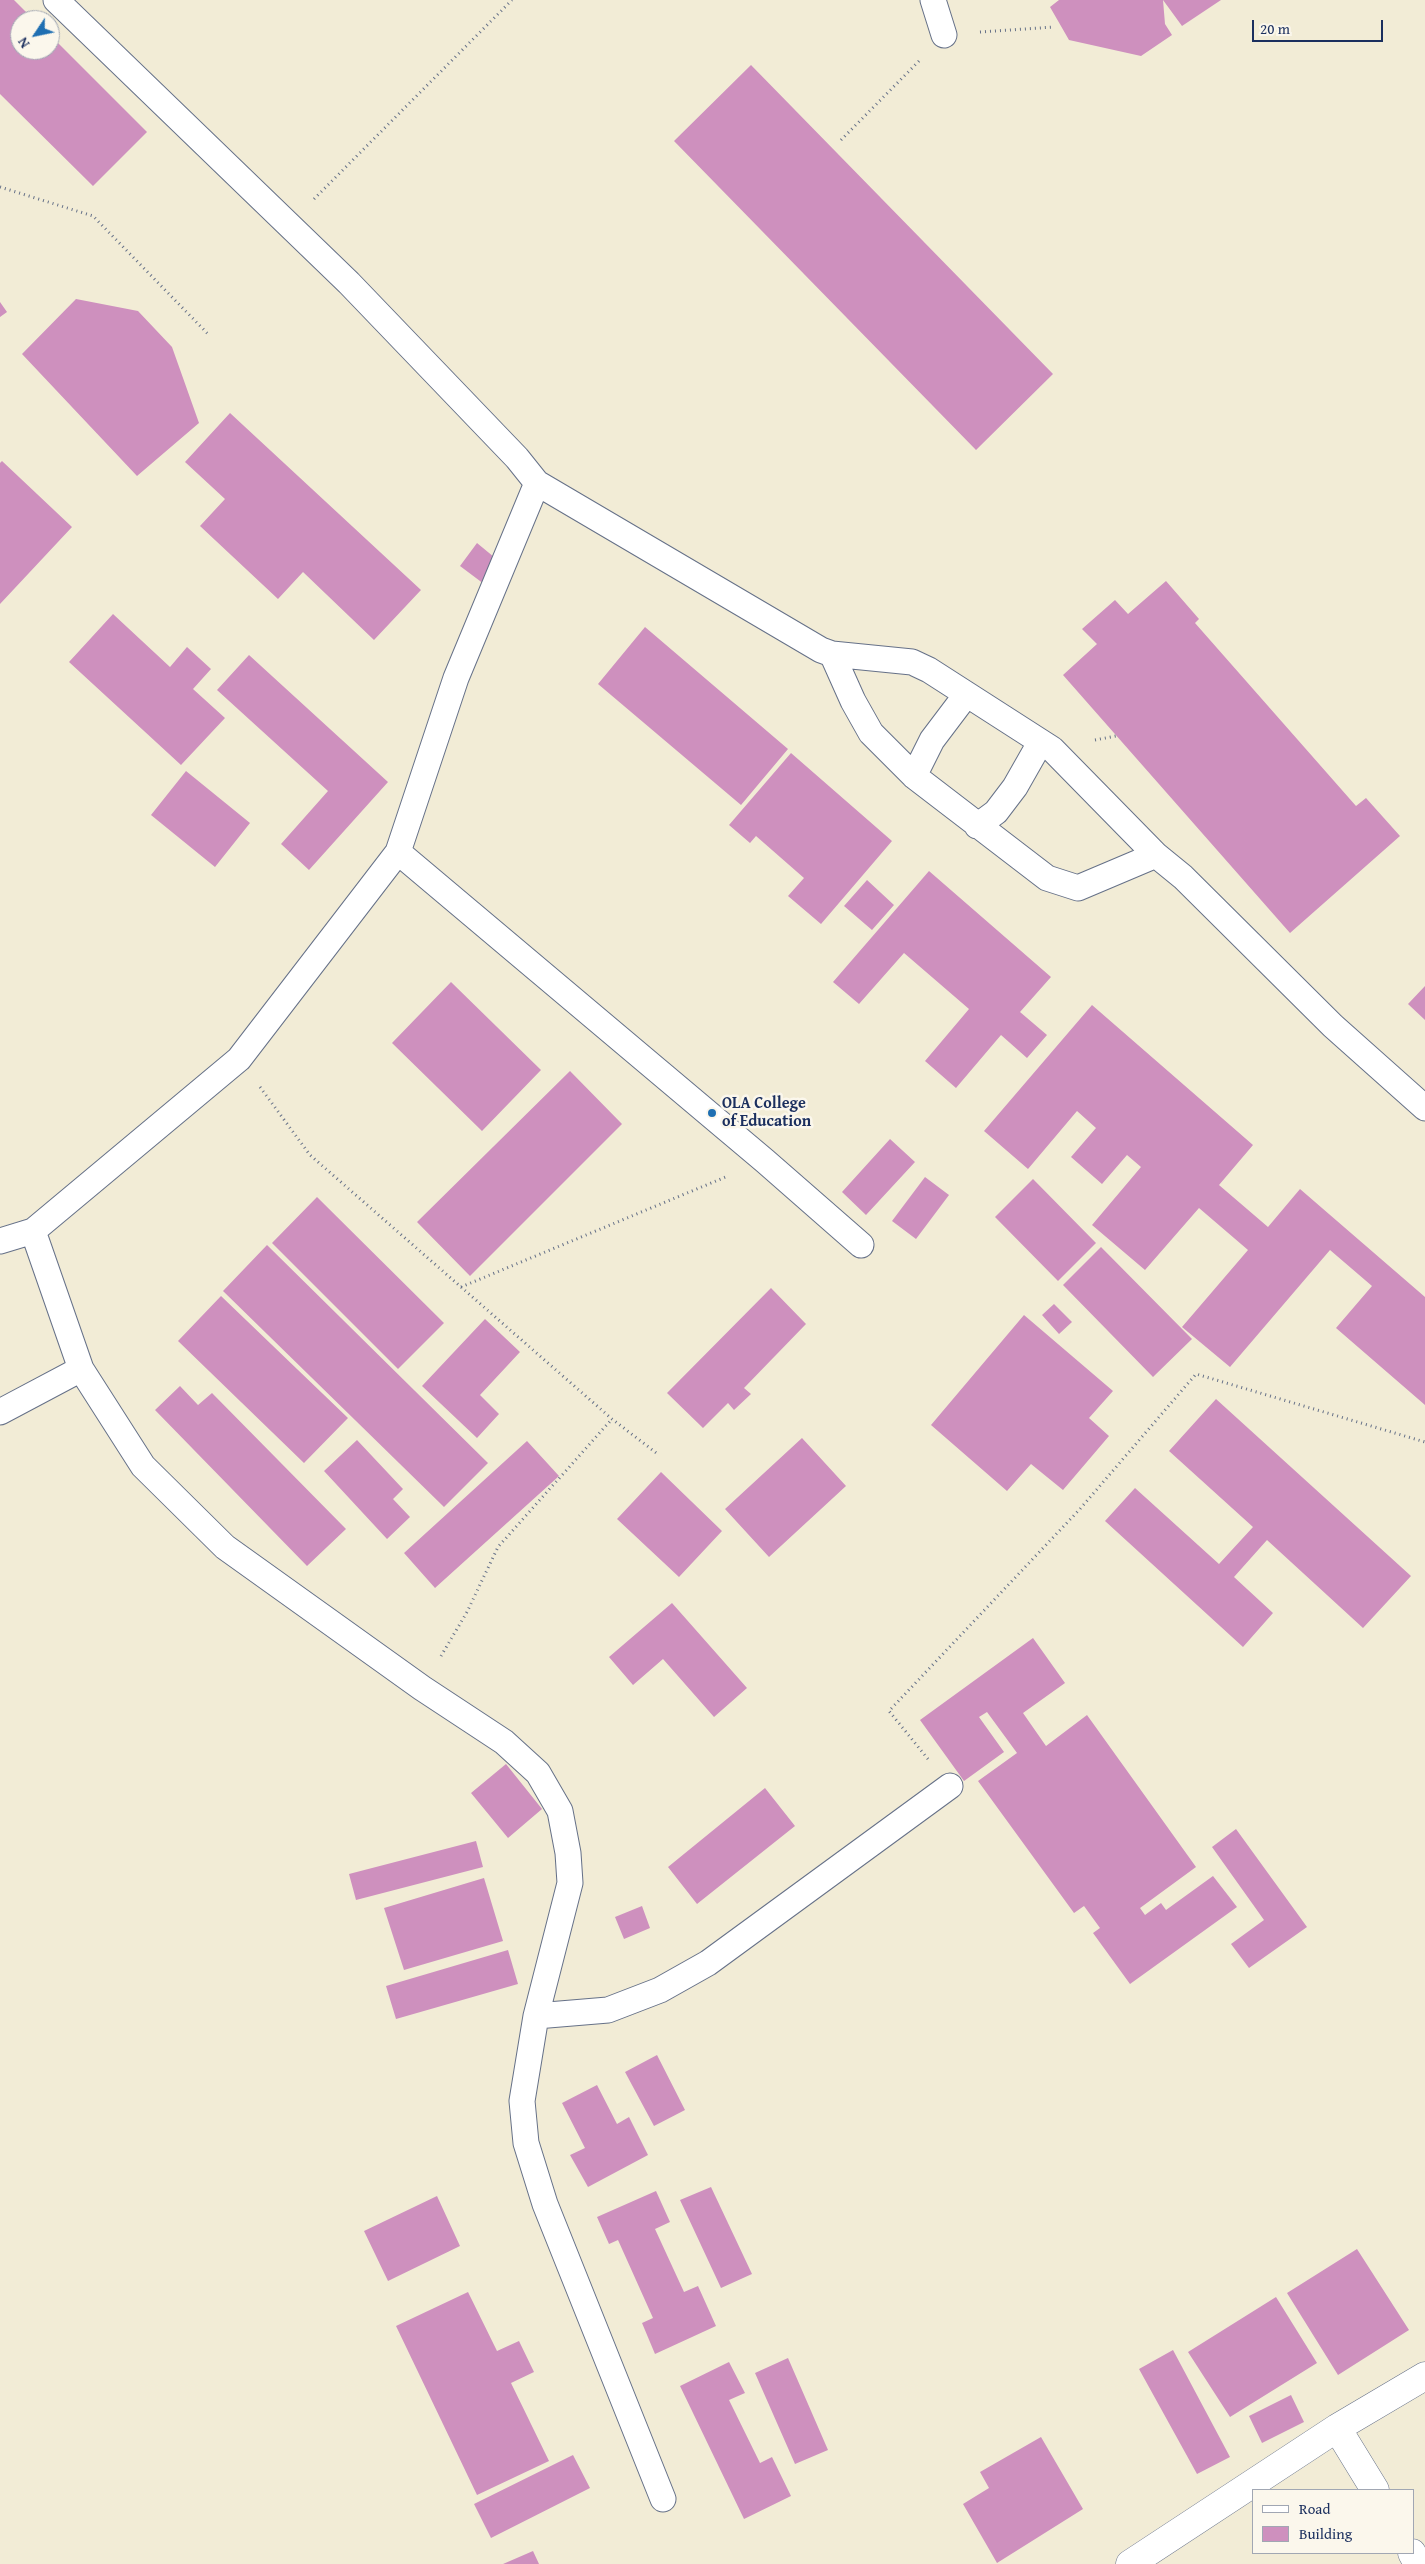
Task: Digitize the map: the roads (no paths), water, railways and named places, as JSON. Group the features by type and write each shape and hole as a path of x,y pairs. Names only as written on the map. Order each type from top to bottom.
{"street":[{"path":"1130,2564 1338,2428 1425,2376"},
{"path":"1338,2428 1374,2489"}],"lane":[{"path":"56,0 349,283 517,458 537,483 812,645 832,654 912,662 929,670 1052,749 1156,855 1183,877 1333,1026 1425,1108"},
{"path":"933,0 944,35"},
{"path":"0,1241 33,1231 239,1059 398,852 456,678 537,483"},
{"path":"832,654 853,701 871,733 914,776 1047,878 1078,888 1156,855"},
{"path":"914,776 932,740 966,695"},
{"path":"977,826 996,812 1015,787 1040,743"},
{"path":"398,852 862,1245"},
{"path":"33,1231 82,1370 143,1466 225,1547 422,1688 504,1742 538,1773 560,1812 568,1853 570,1883 536,2016 522,2101 526,2143 545,2204 663,2499"},
{"path":"0,1412 82,1370"},
{"path":"536,2016 608,2010 668,1986 708,1963 950,1786"}],"place":[{"name":"OLA College of Education","path":"712,1113"}]}
